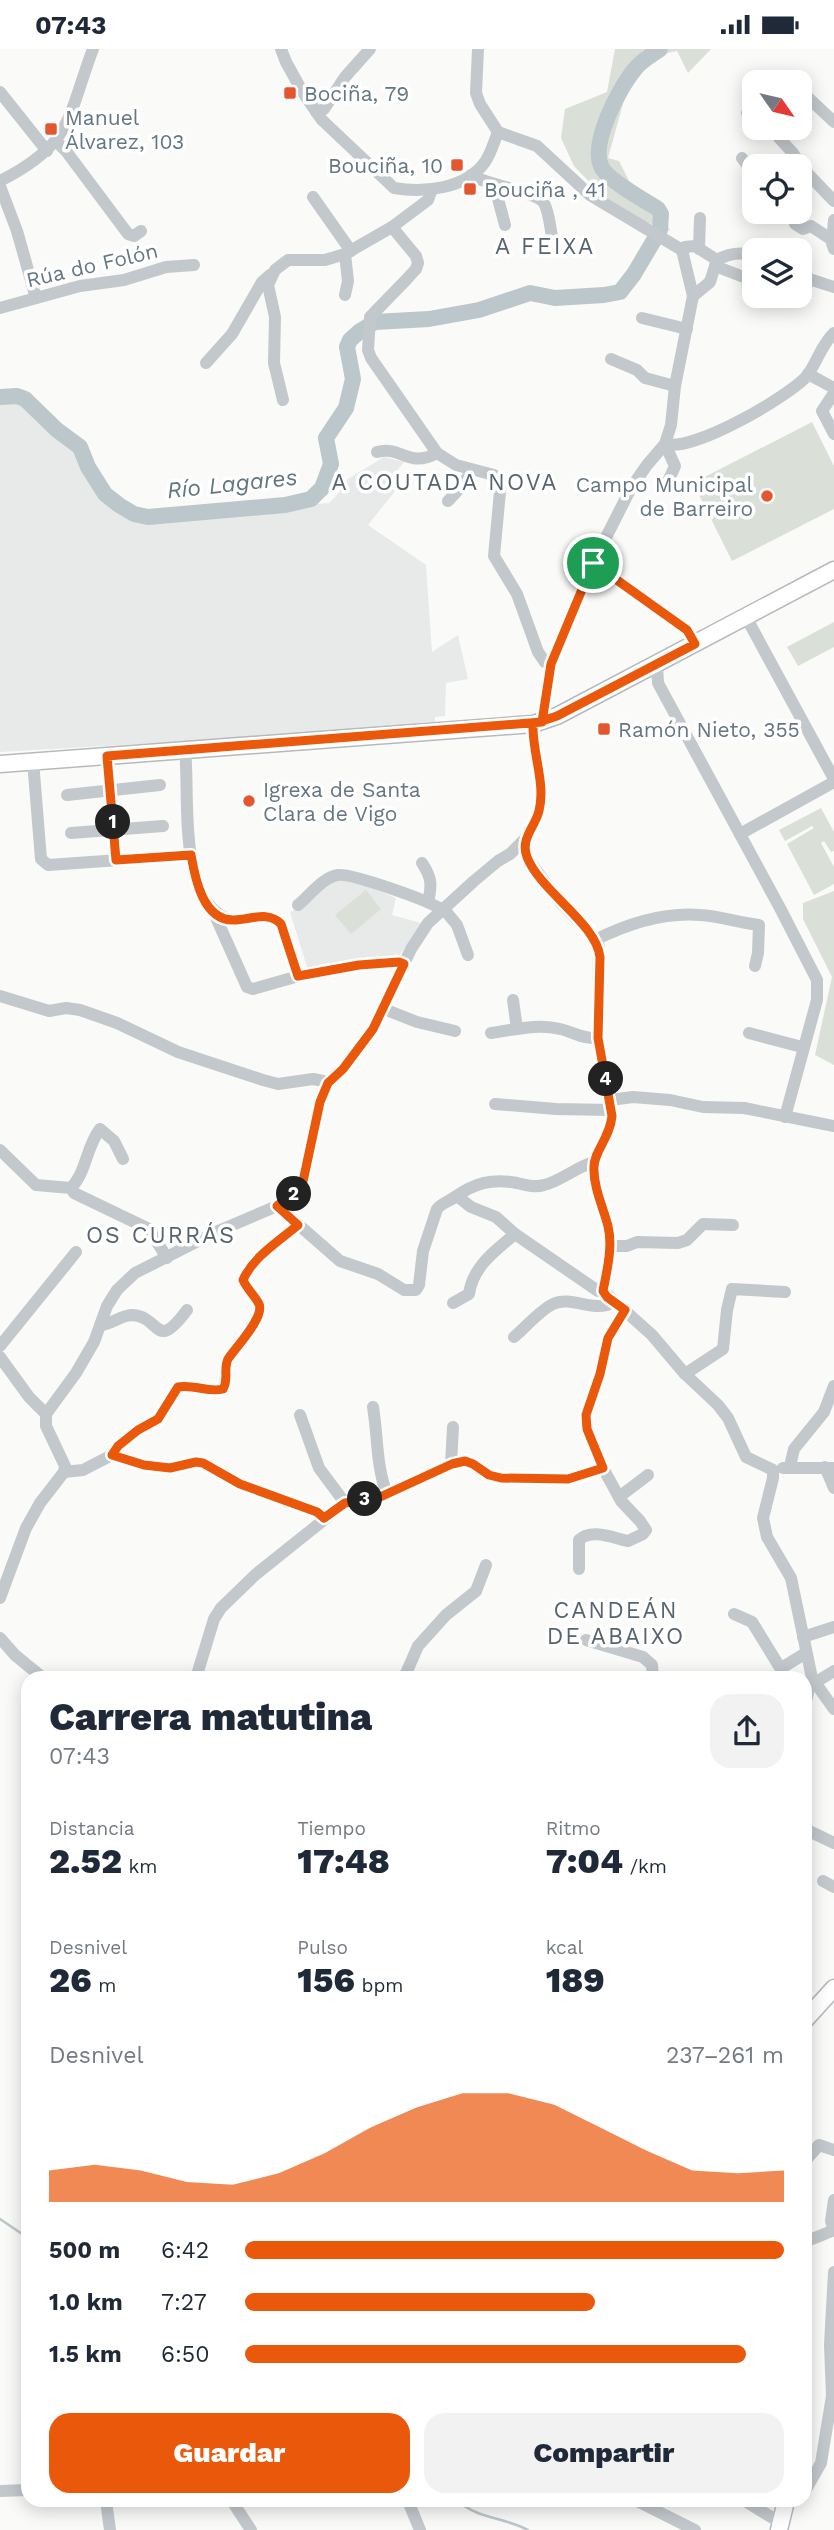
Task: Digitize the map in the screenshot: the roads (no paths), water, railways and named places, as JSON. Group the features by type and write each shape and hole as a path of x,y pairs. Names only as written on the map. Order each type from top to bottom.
{"main road":[{"path":"0,764 537,723 657,664 834,570"},
{"path":"812,2012 834,1988"},
{"path":"780,2526 785,2507"}],"street":[{"path":"36,298 0,184 36,161 52,146 69,121 93,49"},
{"path":"281,49 316,112 388,184 404,189 432,189 471,176 486,160 498,132"},
{"path":"316,112 324,109 345,77 370,49"},
{"path":"0,1598 26,1528 40,1503 64,1472 65,1466 46,1426 46,1414 76,1373 101,1325 107,1306 125,1281 135,1273 216,1231 277,1206 302,1186 320,1102 328,1083 364,1043 428,923 527,837 539,811 541,793 537,723 551,664 603,541 631,488 665,444 671,425 675,386 693,296 682,250 590,195 537,146 498,132 480,104 477,93 478,49"},
{"path":"0,92 52,146 66,151 128,234 134,236 141,231"},
{"path":"812,101 834,122"},
{"path":"781,140 806,173 834,201"},
{"path":"471,176 539,199 544,204 552,236"},
{"path":"494,184 505,225"},
{"path":"206,363 232,334 262,282 275,270 288,260 325,260 348,252 392,227 428,200 432,189"},
{"path":"313,197 348,252 345,295"},
{"path":"699,249 700,218"},
{"path":"833,244 834,220"},
{"path":"794,224 803,229 811,226 833,244"},
{"path":"392,227 416,256 418,263 405,281 370,317 368,350 437,453 456,465 494,475 501,481 494,556 520,601 538,652 545,662 551,664"},
{"path":"682,250 695,246 716,263 742,276"},
{"path":"693,296 710,282 716,263 725,255 742,253"},
{"name":"Rúa do Folón","path":"0,307 166,267 194,265"},
{"path":"275,270 268,285 275,317 274,363 283,400"},
{"path":"812,280 834,287"},
{"path":"642,318 687,329"},
{"path":"665,444 676,446 697,440 739,422 808,374 823,345 834,333"},
{"path":"611,359 637,370 645,378 675,386"},
{"path":"808,374 834,390 822,411 834,433"},
{"path":"665,444 675,465 665,488"},
{"path":"377,452 385,449 416,460 437,453"},
{"path":"448,501 472,470"},
{"path":"593,563 687,630 695,644"},
{"path":"740,834 834,781 746,617"},
{"path":"657,664 658,683 817,980 817,1000 785,1117"},
{"path":"185,749 191,855 195,879 200,893 214,913 247,987 259,989 298,976 359,965 399,962 404,964"},
{"path":"107,756 116,860"},
{"path":"33,761 41,859 48,865 191,855"},
{"path":"68,795 160,785"},
{"path":"71,833 163,826"},
{"path":"527,837 527,858 560,902 595,940 600,957 598,1038 610,1105 611,1128 594,1161 593,1174 608,1228 610,1246 603,1291"},
{"path":"510,854 527,858"},
{"path":"422,863 432,884 428,902"},
{"path":"298,905 322,884 338,875 356,877 442,909 457,925 468,955"},
{"path":"214,913 231,920 264,916 276,919 281,924 298,976"},
{"path":"595,940 630,924 663,917 698,914 759,925 755,966"},
{"path":"226,938 236,920"},
{"path":"0,996 49,1011 66,1007 80,1010 117,1023 178,1052 278,1084 313,1079 328,1083"},
{"path":"513,1000 517,1029"},
{"path":"384,1009 417,1022 455,1031"},
{"path":"491,1033 557,1028 579,1037 598,1038"},
{"path":"749,1034 802,1047"},
{"path":"495,1104 556,1109 610,1105 633,1097 670,1100 703,1108 754,1109 834,1126"},
{"path":"71,1188 86,1163 93,1139 100,1129 114,1141 123,1159"},
{"path":"0,1150 36,1185 71,1188"},
{"path":"277,1206 340,1261 378,1274 404,1290 412,1291 419,1285 424,1251 441,1204 484,1181 507,1181 534,1187 544,1185 594,1161"},
{"path":"71,1188 74,1193 149,1229 167,1258"},
{"path":"457,1196 471,1207 496,1217 515,1234 598,1291 603,1291 625,1310 718,1405 728,1418 746,1457 773,1470 790,1466 830,1467 834,1488"},
{"path":"610,1246 627,1246 636,1242 678,1243 687,1240 704,1224 733,1225"},
{"path":"64,1472 83,1470 112,1455 118,1446 138,1430 158,1419 178,1387 190,1385 218,1391 223,1389 226,1385 228,1359 261,1311 245,1285 245,1275 262,1256 298,1225"},
{"path":"453,1303 469,1294 471,1282 482,1263 515,1234"},
{"path":"0,1346 76,1252"},
{"path":"685,1374 723,1349 732,1289 735,1287 785,1293"},
{"path":"514,1337 554,1304 599,1307 614,1302"},
{"path":"101,1325 109,1325 119,1317 129,1315 139,1316 157,1331 163,1331 170,1328 187,1310"},
{"path":"579,1569 579,1540 582,1537 615,1536 628,1541 646,1530 619,1497 603,1468 587,1429 586,1415 600,1374 608,1338 625,1310"},
{"path":"0,1357 29,1397 46,1414"},
{"path":"790,1466 794,1449 824,1412 834,1387"},
{"path":"373,1407 380,1475 387,1494"},
{"path":"300,1415 319,1468 345,1503"},
{"path":"452,1464 453,1427"},
{"path":"112,1455 144,1465 170,1468 203,1463 231,1480 317,1512 324,1518"},
{"path":"199,1671 214,1619 221,1608 255,1575 345,1503 378,1498 452,1464 465,1461 489,1475 501,1478 568,1479 603,1468"},
{"path":"773,1470 774,1478 763,1518 767,1537 791,1578 811,1671"},
{"path":"619,1497 648,1475"},
{"path":"408,1671 423,1640 446,1615 476,1591 486,1565"},
{"path":"734,1614 752,1622 779,1666 783,1667 806,1653"},
{"path":"803,1637 834,1627"},
{"path":"0,1638 34,1671"},
{"path":"586,1640 643,1657 652,1665 652,1671"},
{"path":"812,1685 814,1680 834,1671"},
{"path":"812,1673 834,1709"},
{"path":"812,1832 834,1843"},
{"path":"812,2153 819,2145 834,2150"},
{"path":"812,2239 834,2230 831,2221 834,2200"},
{"path":"812,2480 823,2454 832,2396 830,2345 834,2272"},
{"path":"834,2424 834,2431"},
{"path":"0,2491 21,2490"},
{"path":"107,2507 110,2530"},
{"path":"236,2507 251,2530"},
{"path":"410,2507 420,2530"},
{"path":"648,2507 695,2530"},
{"path":"753,2507 780,2526"}],"waterway":[{"name":"Río Lagares","path":"0,397 17,396 25,399 57,430 80,447 88,467 105,494 134,514 148,517 285,505 311,499 322,488 331,464 326,438 346,408 353,379 347,347 360,331 375,322 429,319 479,310 530,293 555,298 620,292 634,274 660,230 661,214 658,209 606,173 599,158 599,145 614,103 628,78 640,63 660,49"},
{"path":"0,2219 21,2233"},
{"path":"466,2507 528,2530"}],"place":[{"name":"Bociña, 79","path":"290,93"},
{"name":"Manuel Álvarez, 103","path":"51,129"},
{"name":"Bouciña, 10","path":"457,165"},
{"name":"Bouciña , 41","path":"470,189"},
{"name":"Campo Municipal de Barreiro","path":"767,496"},
{"name":"Ramón Nieto, 355","path":"604,729"},
{"name":"Igrexa de Santa Clara de Vigo","path":"249,801"}],"district":[{"name":"A FEIXA","path":"545,246"},
{"name":"A COUTADA NOVA","path":"445,482"},
{"name":"OS CURRÁS","path":"161,1235"},
{"name":"CANDEÁN DE ABAIXO","path":"616,1623"}]}
